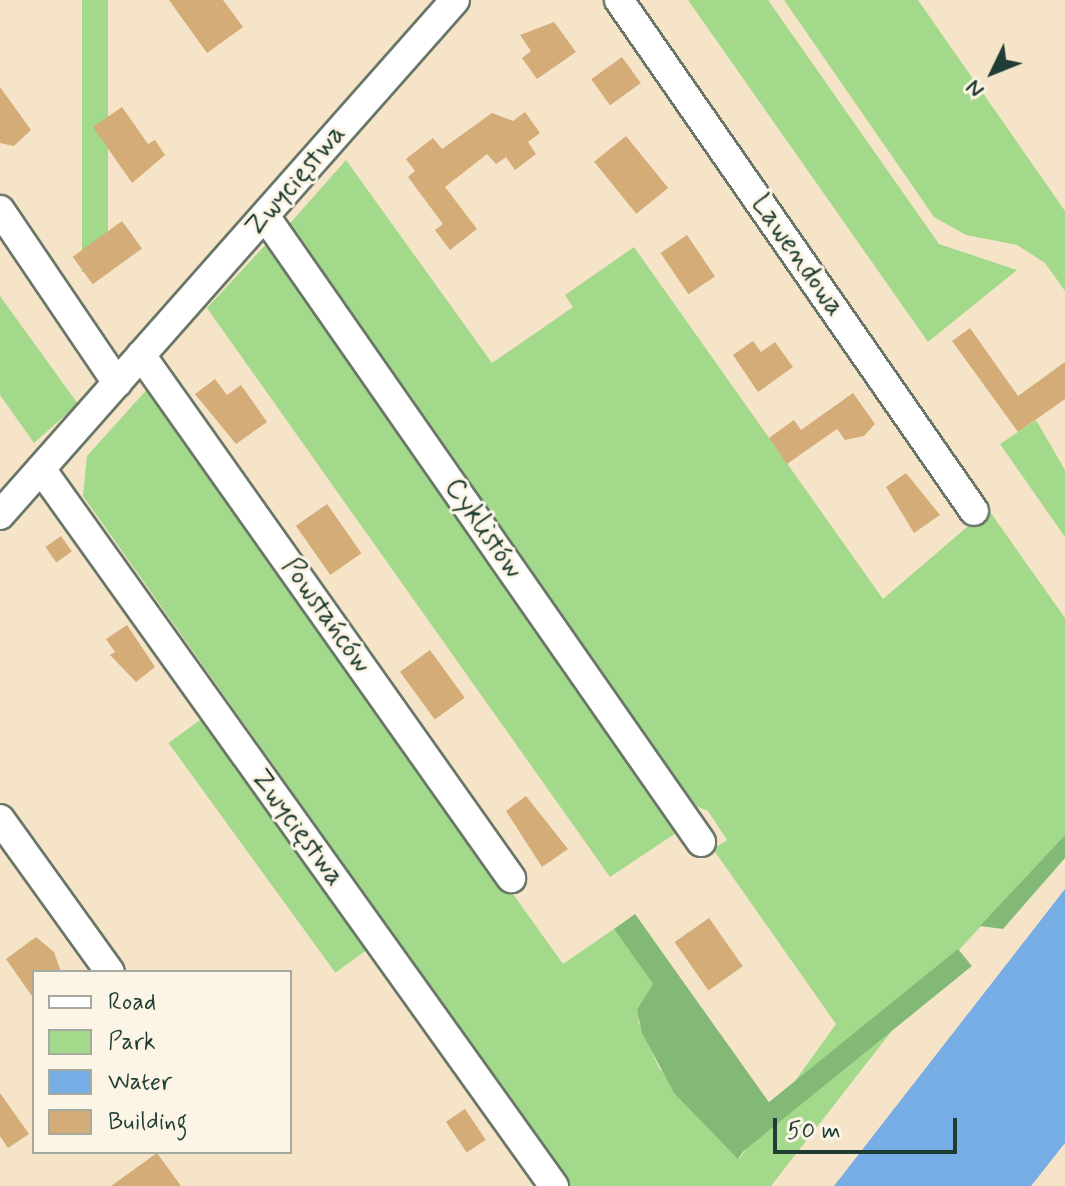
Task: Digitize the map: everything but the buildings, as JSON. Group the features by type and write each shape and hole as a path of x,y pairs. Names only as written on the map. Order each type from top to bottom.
{"street":[{"name":"Zwycięstwa","path":"0,515 455,0"},
{"name":"Lawendowa","path":"619,0 974,511"},
{"path":"0,210 117,383"},
{"name":"Cyklistów","path":"265,216 701,842"},
{"name":"Powstańców","path":"141,355 511,878"},
{"name":"Zwycięstwa","path":"41,469 554,1186"},
{"path":"0,819 109,970"}],"green space":[{"path":"82,0 108,0 108,272 82,272"},
{"path":"688,0 768,0 939,244 1017,270 928,342"},
{"path":"784,0 918,0 1065,211 1065,291 1045,263 1017,245 966,235 934,217"},
{"path":"346,160 492,363 573,307 565,295 634,247 883,599 988,509 1065,618 1065,835 933,978 771,1186 571,1186 83,496 87,456 150,386 563,964 614,929 653,984 638,1021 659,1068 739,1159 836,1024 713,849 727,840 708,811 696,806 285,229"},
{"path":"269,241 679,822 676,833 610,877 207,308"},
{"path":"0,296 78,404 34,443 0,395"},
{"path":"1036,420 1065,470 1065,537 1000,444"},
{"path":"200,720 367,950 335,973 168,743"},
{"path":"1065,835 1065,858 1003,929 980,926"},
{"path":"635,914 773,1108 738,1159 674,1093 642,1033 637,1010 653,984 614,929"},
{"path":"958,949 972,966 737,1156 723,1139"}],"water":[{"path":"1065,889 1065,1143 1031,1186 834,1186"}]}
